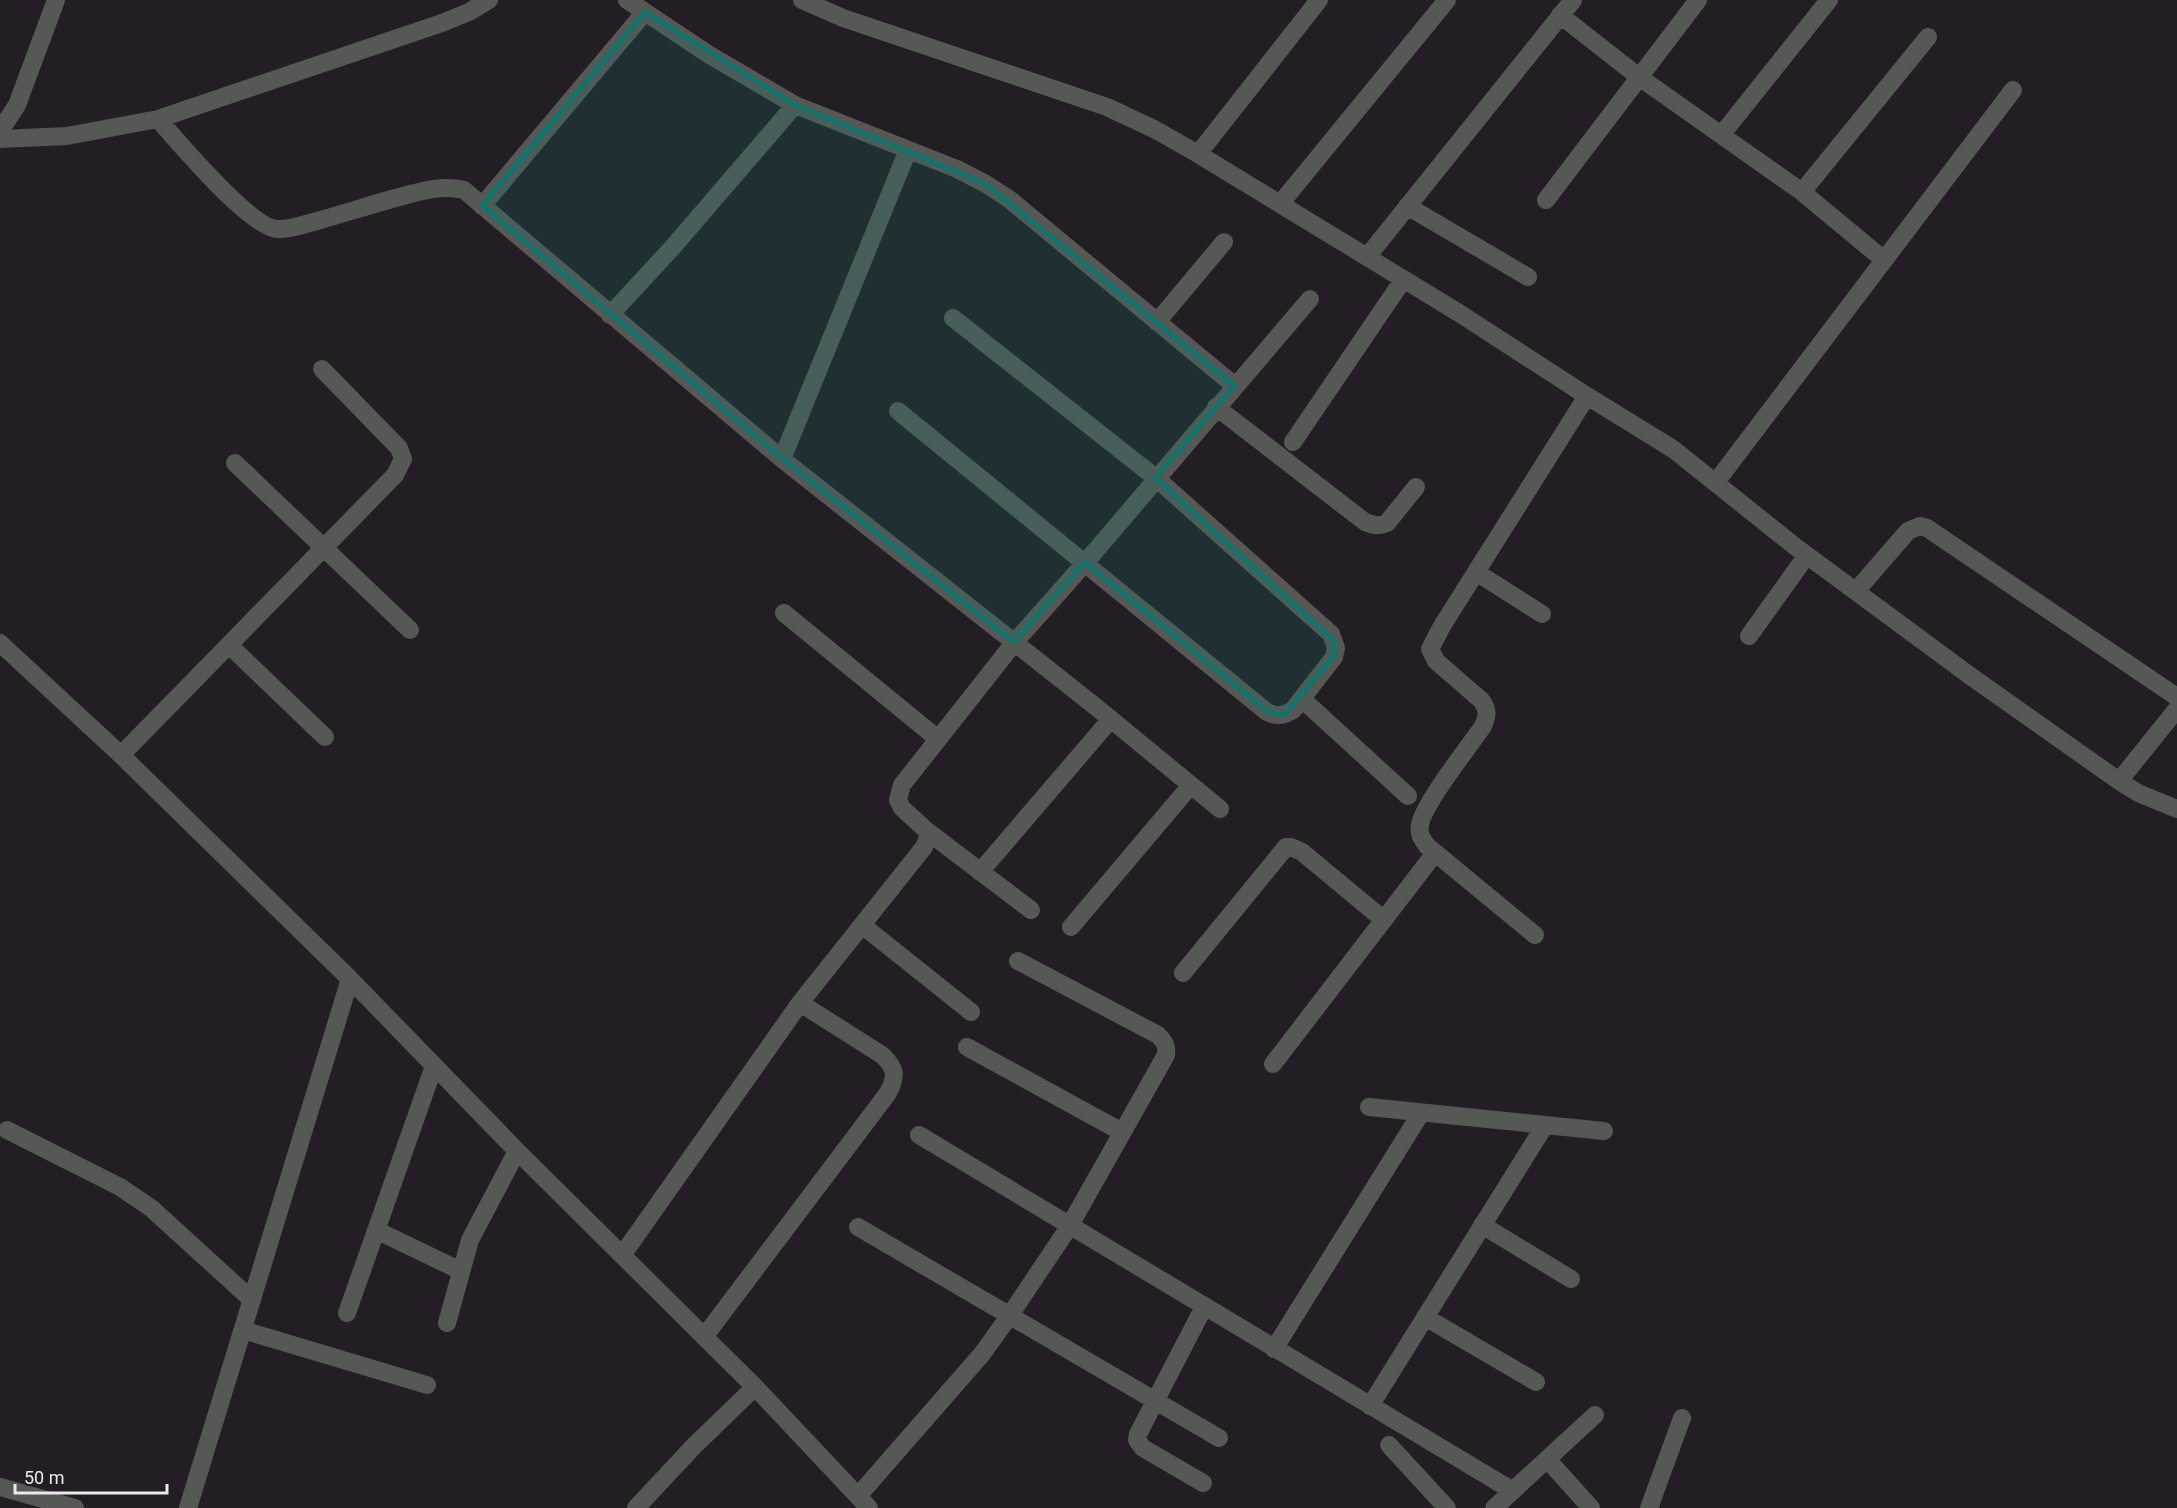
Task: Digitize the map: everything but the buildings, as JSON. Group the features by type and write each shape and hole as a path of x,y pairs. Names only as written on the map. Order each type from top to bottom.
{"street":[{"path":"0,131 17,105 56,0"},
{"path":"0,139 67,136 158,119 442,23 469,12 489,0"},
{"path":"627,0 708,54 795,105 957,169 986,184 1009,199 1235,386"},
{"path":"802,0 843,18 1107,107 1154,129 1198,154 1459,313 1673,449 1808,555 1969,675 2138,793 2177,809"},
{"path":"1198,154 1319,0"},
{"path":"1281,204 1447,0"},
{"path":"1367,257 1573,0"},
{"path":"1546,200 1698,0"},
{"path":"1722,134 1829,0"},
{"path":"483,206 645,12"},
{"path":"1560,15 1639,77 1802,192 1884,260"},
{"path":"1802,192 1928,37"},
{"path":"1716,482 2013,90"},
{"path":"610,315 672,248 795,105"},
{"path":"158,119 248,213 264,226 274,229 296,227 447,186 464,190 782,459 1111,719 1220,809"},
{"path":"782,459 908,150"},
{"path":"1407,206 1528,277"},
{"path":"1157,322 1224,242"},
{"path":"1293,442 1403,280"},
{"path":"1030,910 927,831 902,808 898,800 898,793 1014,643 1310,299"},
{"path":"898,411 1274,716 1284,716 1293,710 1334,657 1336,648 1331,634 1156,478 952,318"},
{"path":"121,755 395,475 403,459 399,448 322,369"},
{"path":"1535,935 1435,853 1420,837 1419,828 1425,809 1483,726 1487,712 1482,700 1436,661 1430,650 1442,626 1587,396"},
{"path":"1216,407 1365,522 1375,526 1387,523 1416,488"},
{"path":"235,463 410,630"},
{"path":"1856,591 1908,531 1914,527 1927,528 2177,697"},
{"path":"1749,636 1808,555"},
{"path":"1476,572 1542,614"},
{"path":"784,613 938,739"},
{"path":"0,643 121,755 350,979 517,1151 705,1337 863,1502 1010,1316 1069,1227 1166,1055 1167,1047 1158,1035 1018,961"},
{"path":"229,645 325,737"},
{"path":"1302,699 1408,796"},
{"path":"2120,781 2177,709"},
{"path":"980,872 1111,719"},
{"path":"1071,927 1191,785"},
{"path":"623,1254 800,1003 924,847 928,838 927,831"},
{"path":"1183,974 1286,848 1292,847 1302,852 1384,920"},
{"path":"1274,1064 1435,853"},
{"path":"862,925 971,1012"},
{"path":"189,1508 350,979"},
{"path":"705,1337 894,1082 895,1073 892,1065 882,1055 800,1003"},
{"path":"968,1047 1122,1132"},
{"path":"347,1313 434,1066"},
{"path":"1368,1107 1604,1131"},
{"path":"1274,1349 1421,1113"},
{"path":"1370,1406 1545,1125"},
{"path":"7,1130 120,1186 151,1208 252,1300"},
{"path":"919,1135 1069,1227 1513,1491"},
{"path":"447,1323 470,1240 517,1151"},
{"path":"1482,1225 1571,1279"},
{"path":"858,1227 1219,1438"},
{"path":"376,1230 460,1271"},
{"path":"1203,1483 1139,1445 1138,1434 1204,1307"},
{"path":"1425,1317 1536,1382"},
{"path":"243,1330 427,1385"},
{"path":"636,1508 754,1387"},
{"path":"1494,1508 1595,1415"},
{"path":"1649,1508 1682,1418"},
{"path":"1389,1445 1447,1508"},
{"path":"1547,1459 1591,1508"},
{"path":"0,1487 75,1508"}],"highlighted area":[{"path":"645,12 795,105 986,184 1235,386 1156,478 1335,642 1334,657 1284,716 1267,712 1085,563 1014,643 782,459 482,206"}]}
